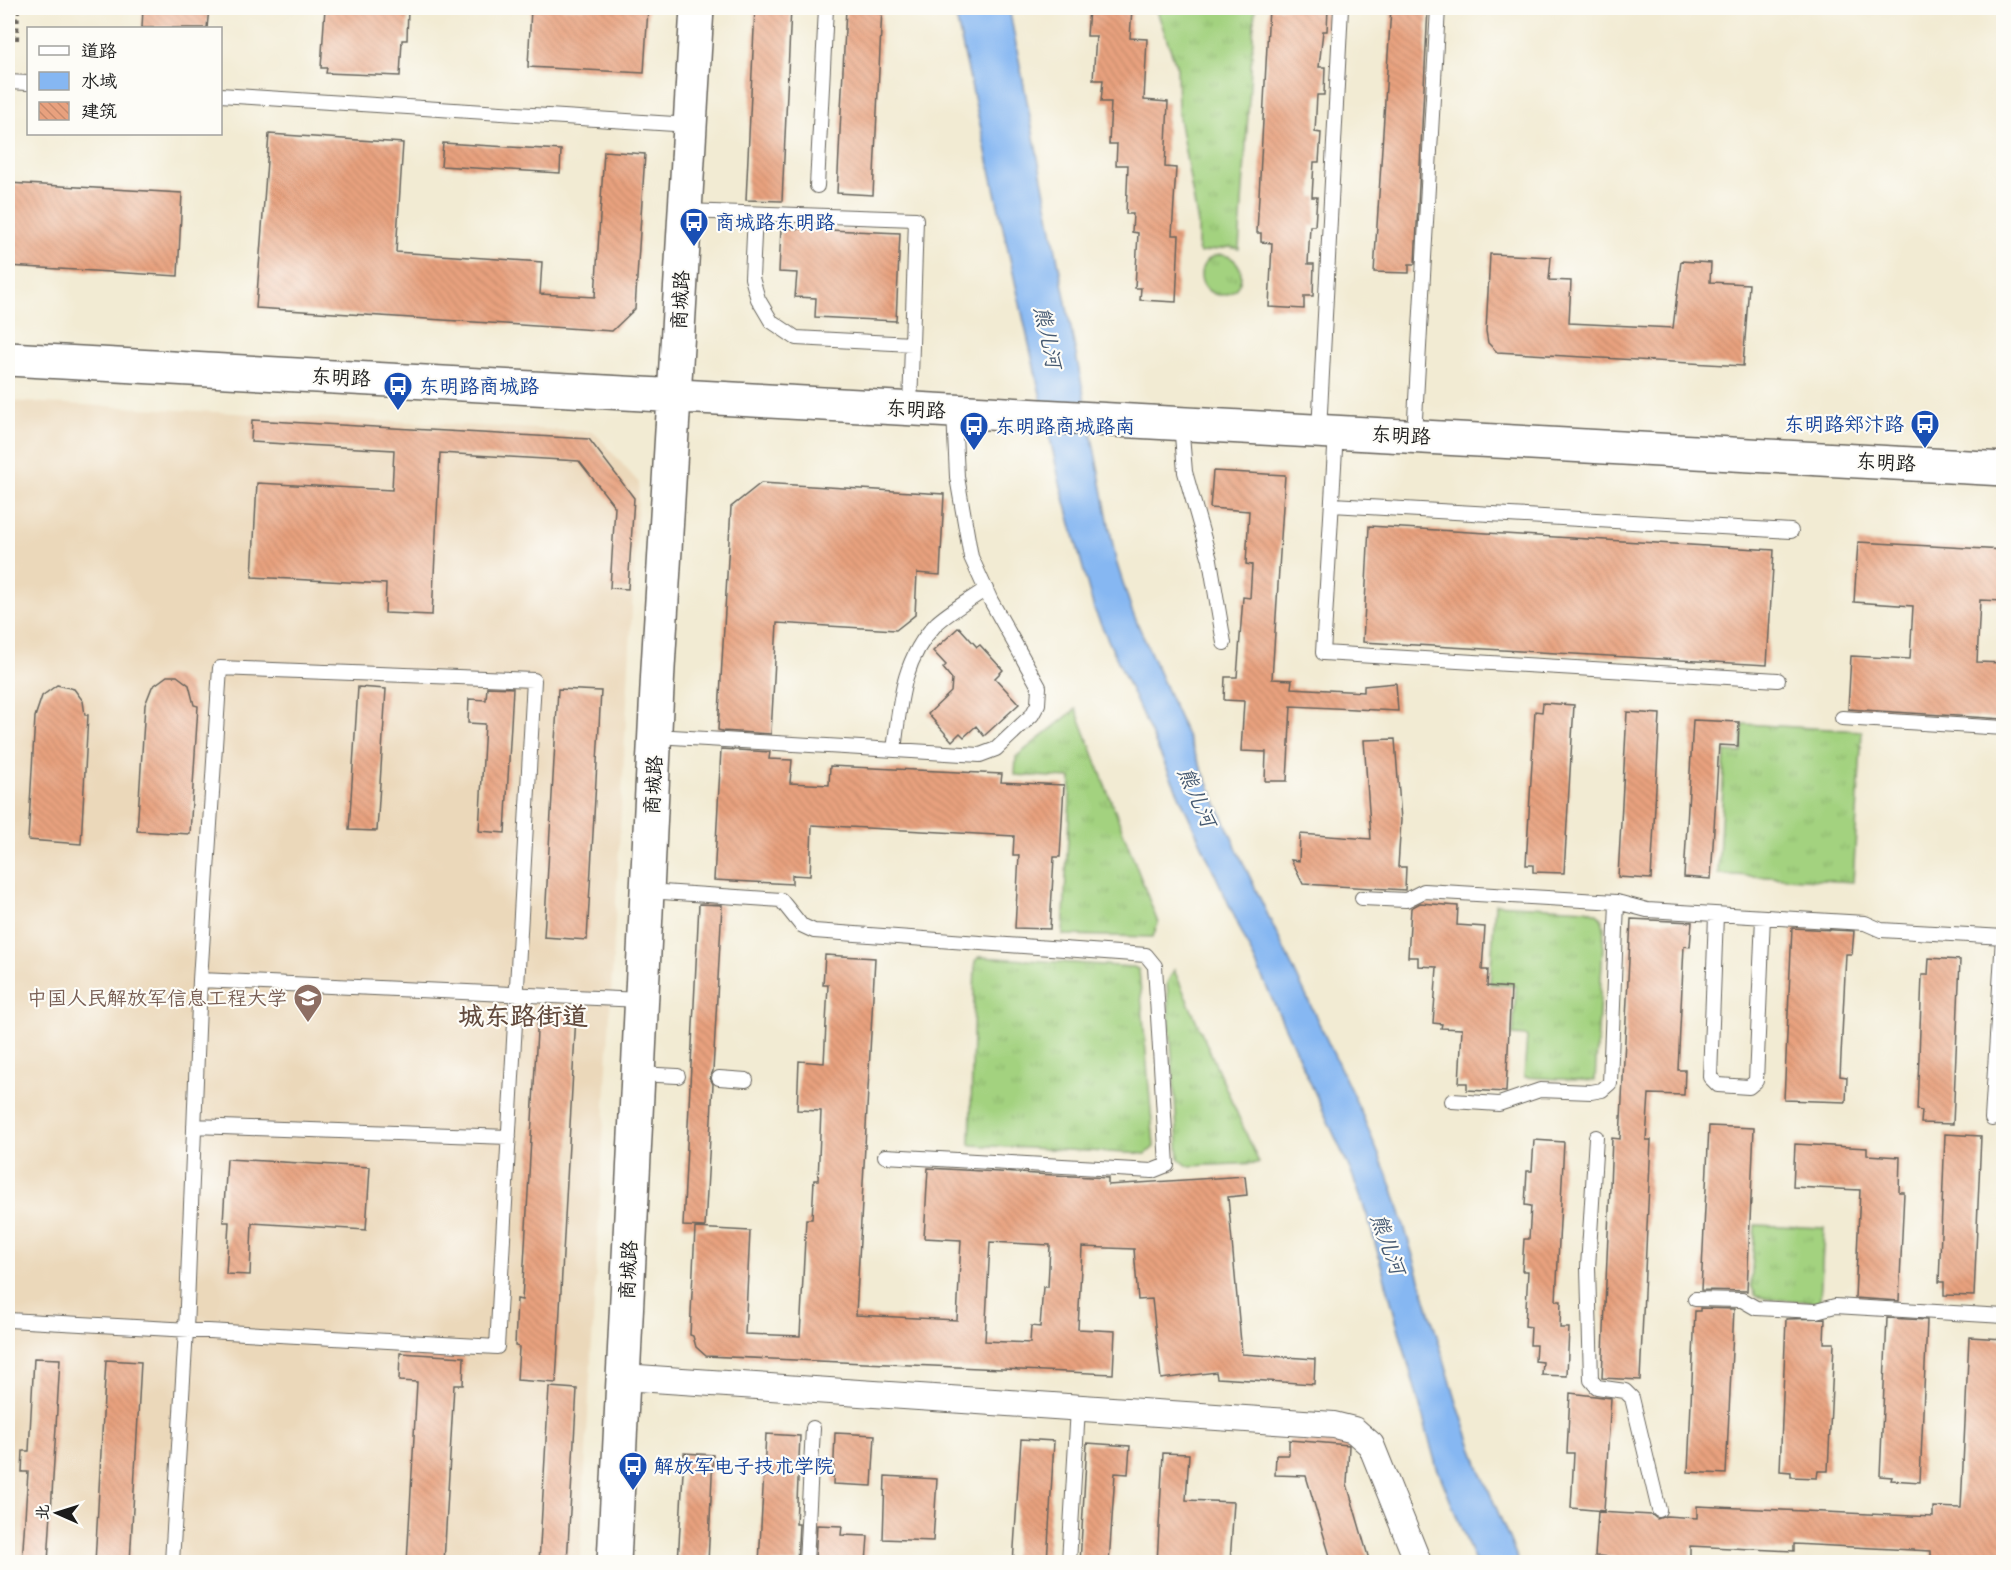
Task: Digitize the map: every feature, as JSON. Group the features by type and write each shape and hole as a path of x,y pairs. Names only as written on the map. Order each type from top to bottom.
{"street":[{"name":"商城路","path":"614,1563 655,736 697,8"},
{"name":"东明路","path":"8,359 2004,469"},
{"path":"623,1377 1334,1425 1354,1430 1371,1444 1418,1563"}],"lane":[{"path":"817,186 826,8"},
{"path":"1341,8 1327,431 1332,505 1323,653 1778,680"},
{"path":"1414,436 1438,8"},
{"path":"8,82 27,83"},
{"path":"222,95 690,125"},
{"path":"685,212 916,219 910,408"},
{"path":"755,214 752,278 758,299 771,321 796,338 912,344"},
{"path":"655,736 980,755 996,749 1032,715 1038,704 1040,687 971,557 957,477 954,411"},
{"path":"1181,423 1185,472 1210,560 1224,643"},
{"path":"1332,505 1791,531"},
{"path":"894,750 903,682 916,649 938,623 986,589"},
{"path":"8,1320 186,1330 497,1347 534,680 220,668 200,980 186,1330 172,1563"},
{"path":"1842,718 2004,728"},
{"path":"647,891 781,900 801,925 814,931 1146,955 1155,966 1167,1165 1152,1171 885,1155"},
{"path":"1362,898 1406,900 1424,891 1617,902 1647,910 1865,923 1881,930 2003,937 1992,1119"},
{"path":"1452,1101 1499,1104 1540,1090 1591,1092 1602,1090 1610,1083 1617,902"},
{"path":"1716,915 1710,1077 1718,1085 1749,1087 1756,1080 1763,917"},
{"path":"200,980 642,1000"},
{"path":"638,1074 678,1076"},
{"path":"719,1078 746,1080"},
{"path":"194,1126 509,1137"},
{"path":"1596,1137 1588,1267 1591,1380 1598,1387 1625,1391 1632,1398 1659,1510"},
{"path":"1695,1299 1742,1300 1756,1308 1816,1311 1835,1306 2004,1316"},
{"path":"1069,1563 1078,1408"},
{"path":"806,1563 813,1428"}],"path":[{"path":"17,40 18,8"}],"shaded area":[{"name":"中国人民解放军信息工程大学","path":"8,401 594,432 639,483 580,1562 8,1562"}],"green space":[{"path":"1156,8 1255,8 1239,249 1229,247 1200,253 1198,250 1198,224 1178,112 1177,68"},
{"path":"1221,255 1229,256 1235,261 1240,267 1240,283 1235,289 1229,294 1221,295 1213,294 1207,289 1202,283 1201,275 1202,267 1207,261 1213,256"},
{"path":"1076,709 1158,923 1153,937 1063,935 1071,778 1015,775 1016,757"},
{"path":"1743,724 1862,731 1853,882 1718,874 1725,752 1741,753"},
{"path":"1495,904 1586,909 1601,917 1604,928 1595,1081 1524,1077 1527,1036 1513,1035 1516,986 1490,984"},
{"path":"979,957 1134,967 1139,970 1154,1147 1146,1154 970,1145 975,961"},
{"path":"1174,970 1259,1163 1188,1166 1179,1159 1167,983"},
{"path":"1755,1225 1824,1228 1820,1302 1767,1299 1756,1296 1751,1285"}],"water":[{"name":"熊儿河","path":"954,8 1009,8 1116,561 1132,611 1240,856 1361,1112 1393,1189 1457,1403 1479,1467 1519,1562 1475,1562 1436,1465 1369,1221 1352,1174 1094,609 1060,483"}],"building":[{"path":"143,8 209,8 207,27 142,27"},
{"path":"325,8 408,8 407,40 402,40 400,76 326,73 327,68 321,68"},
{"path":"531,8 648,8 644,73 528,67"},
{"path":"755,8 791,8 782,201 746,200"},
{"path":"846,8 882,8 873,195 837,193"},
{"path":"1089,8 1132,8 1130,38 1147,39 1144,100 1168,102 1165,167 1176,168 1172,235 1179,235 1176,302 1140,300 1141,288 1135,288 1138,233 1132,232 1133,214 1126,214 1128,165 1116,165 1117,144 1109,144 1111,102 1101,102 1103,80 1093,80 1096,36 1087,36"},
{"path":"1269,8 1328,8 1327,31 1323,31 1319,67 1325,67 1324,95 1317,95 1315,132 1321,133 1319,162 1314,162 1312,197 1317,197 1315,226 1310,226 1308,264 1314,264 1313,296 1304,296 1304,309 1269,307 1272,243 1261,242 1261,233 1257,233"},
{"path":"1391,8 1428,8 1415,264 1409,264 1409,273 1374,272"},
{"path":"269,134 403,143 396,252 542,262 540,294 595,297 604,151 645,154 635,309 612,331 256,308"},
{"path":"443,143 561,150 560,173 441,166"},
{"path":"8,183 182,193 178,276 8,266"},
{"path":"781,228 900,233 896,321 815,317 816,298 795,297 797,273 779,272"},
{"path":"1490,254 1551,257 1549,280 1571,281 1569,323 1673,328 1681,261 1711,263 1710,282 1749,284 1743,366 1497,352 1488,343 1486,331"},
{"path":"252,420 589,439 634,498 628,589 610,588 615,507 579,461 440,453 432,615 385,613 386,584 252,577 257,483 392,490 394,450 251,442"},
{"path":"1213,471 1285,475 1272,679 1292,680 1291,688 1364,692 1364,686 1396,683 1398,711 1291,706 1287,781 1265,781 1266,752 1241,751 1244,701 1224,700 1225,677 1237,677 1243,597 1250,598 1252,565 1246,564 1249,511 1210,508"},
{"path":"761,483 944,494 940,575 917,573 915,615 896,630 777,623 771,734 718,730 731,507"},
{"path":"1369,526 1774,550 1767,665 1363,642"},
{"path":"1858,542 2004,550 2004,601 1980,600 1977,662 2004,663 2004,719 1848,709 1851,656 1910,659 1913,606 1854,602"},
{"path":"959,627 977,647 980,645 1003,670 995,678 1019,704 984,736 976,726 964,737 960,733 952,741 928,714 951,692 952,679 943,668 946,665 933,651"},
{"path":"167,676 177,676 189,685 194,705 198,706 190,834 137,831 145,705 152,687"},
{"path":"57,685 74,689 83,701 85,715 88,715 81,844 28,840 35,717 42,696"},
{"path":"358,687 386,689 377,831 349,830"},
{"path":"487,687 513,688 505,833 479,831 485,724 468,723 469,699 486,700"},
{"path":"558,689 601,691 587,940 544,937"},
{"path":"1543,703 1574,705 1564,873 1533,872 1533,865 1526,865 1535,711 1542,712"},
{"path":"1627,712 1660,714 1651,879 1618,877"},
{"path":"1693,720 1739,722 1738,746 1719,745 1711,879 1684,877"},
{"path":"1395,739 1401,820 1398,867 1406,867 1405,890 1303,884 1291,860 1299,861 1300,834 1371,839 1364,740"},
{"path":"721,749 770,752 769,759 792,760 790,783 829,785 830,766 1002,774 1001,782 1064,785 1060,857 1054,857 1050,929 1015,928 1019,855 1013,855 1014,836 812,825 810,876 792,875 792,884 714,880"},
{"path":"1420,903 1458,906 1457,925 1485,927 1482,970 1488,970 1487,986 1511,988 1506,1092 1467,1090 1467,1083 1459,1083 1462,1029 1441,1028 1442,1024 1433,1023 1437,967 1418,966 1418,957 1408,957 1411,908"},
{"path":"699,904 722,905 713,1071 710,1078 713,1084 705,1227 683,1226"},
{"path":"1631,919 1692,922 1690,947 1684,946 1678,1070 1685,1070 1684,1095 1649,1094 1646,1140 1651,1140 1640,1380 1602,1378 1612,1138 1620,1139"},
{"path":"1792,928 1854,931 1852,954 1846,954 1840,1076 1847,1077 1846,1102 1784,1100"},
{"path":"825,955 875,958 856,1315 957,1320 961,1240 924,1238 928,1168 1108,1178 1108,1185 1245,1176 1247,1195 1228,1197 1242,1354 1315,1359 1314,1384 1217,1378 1216,1372 1161,1379 1152,1299 1138,1300 1134,1249 1082,1247 1078,1329 1115,1331 1113,1374 706,1356 696,1347 693,1336 690,1335 695,1228 750,1231 745,1334 800,1336 806,1219 812,1219 814,1180 818,1180 821,1111 797,1110 799,1061 824,1063 828,985 823,985","holes":["990,1242 1050,1245 1048,1287 1043,1287 1040,1327 1031,1326 1030,1343 985,1341"]},
{"path":"1929,958 1960,960 1953,1124 1921,1123 1922,1111 1917,1110 1922,975 1928,975"},
{"path":"538,1013 576,1015 556,1383 517,1380 519,1347 515,1346 517,1299 522,1300"},
{"path":"1709,1126 1754,1128 1747,1291 1701,1290"},
{"path":"1945,1134 1981,1136 1974,1296 1944,1295 1944,1282 1939,1282"},
{"path":"1534,1140 1564,1142 1556,1301 1561,1301 1560,1328 1569,1328 1567,1376 1542,1375 1543,1362 1535,1361 1536,1345 1530,1345 1531,1327 1525,1326 1528,1271 1522,1271 1524,1239 1529,1239 1531,1206 1525,1205 1527,1171 1532,1171"},
{"path":"1795,1144 1867,1148 1867,1155 1900,1157 1899,1192 1904,1192 1899,1301 1855,1298 1860,1190 1793,1187"},
{"path":"227,1159 370,1167 366,1230 252,1223 250,1275 226,1274 229,1222 223,1222"},
{"path":"1700,1308 1734,1309 1726,1474 1688,1472 1695,1311 1700,1311"},
{"path":"1825,1318 1824,1343 1834,1343 1828,1471 1818,1471 1817,1478 1791,1477 1791,1472 1780,1471 1786,1319"},
{"path":"1887,1318 1927,1320 1920,1482 1891,1480 1892,1477 1880,1476"},
{"path":"1969,1337 2004,1339 2001,1510 2004,1510 2004,1563 1931,1563 1931,1551 1794,1544 1794,1551 1690,1546 1690,1561 1595,1556 1598,1512 1652,1515 1657,1519 1666,1516 1697,1518 1697,1506 1933,1517 1933,1507 1961,1508"},
{"path":"400,1353 464,1357 463,1385 454,1385 444,1563 407,1563 417,1382 399,1381"},
{"path":"34,1358 60,1359 48,1563 22,1563 28,1472 22,1472 23,1451 29,1451"},
{"path":"106,1360 141,1362 130,1563 95,1563"},
{"path":"549,1387 577,1389 567,1563 539,1563"},
{"path":"1570,1393 1611,1398 1604,1511 1571,1508 1574,1453 1567,1453"},
{"path":"835,1433 875,1435 872,1486 833,1484"},
{"path":"766,1434 800,1436 796,1524 799,1524 797,1563 759,1563"},
{"path":"1021,1439 1054,1441 1047,1563 1013,1563"},
{"path":"1289,1440 1349,1445 1347,1484 1370,1563 1332,1563 1306,1476 1275,1475 1276,1455 1289,1455"},
{"path":"1087,1443 1130,1446 1128,1474 1115,1473 1109,1563 1080,1563"},
{"path":"684,1453 713,1455 708,1563 678,1563"},
{"path":"1163,1453 1189,1454 1186,1500 1234,1502 1230,1563 1157,1563"},
{"path":"885,1476 937,1479 933,1541 883,1539"},
{"path":"817,1525 842,1526 841,1535 868,1536 866,1563 815,1563"}],"place":[{"name":"商城路东明路","path":"694,248"},
{"name":"东明路商城路","path":"398,412"},
{"name":"东明路郑汴路","path":"1925,450"},
{"name":"东明路商城路南","path":"974,452"},
{"name":"中国人民解放军信息工程大学","path":"308,1024"},
{"name":"解放军电子技术学院","path":"633,1492"}],"district":[{"name":"城东路街道","path":"523,1016"}]}
